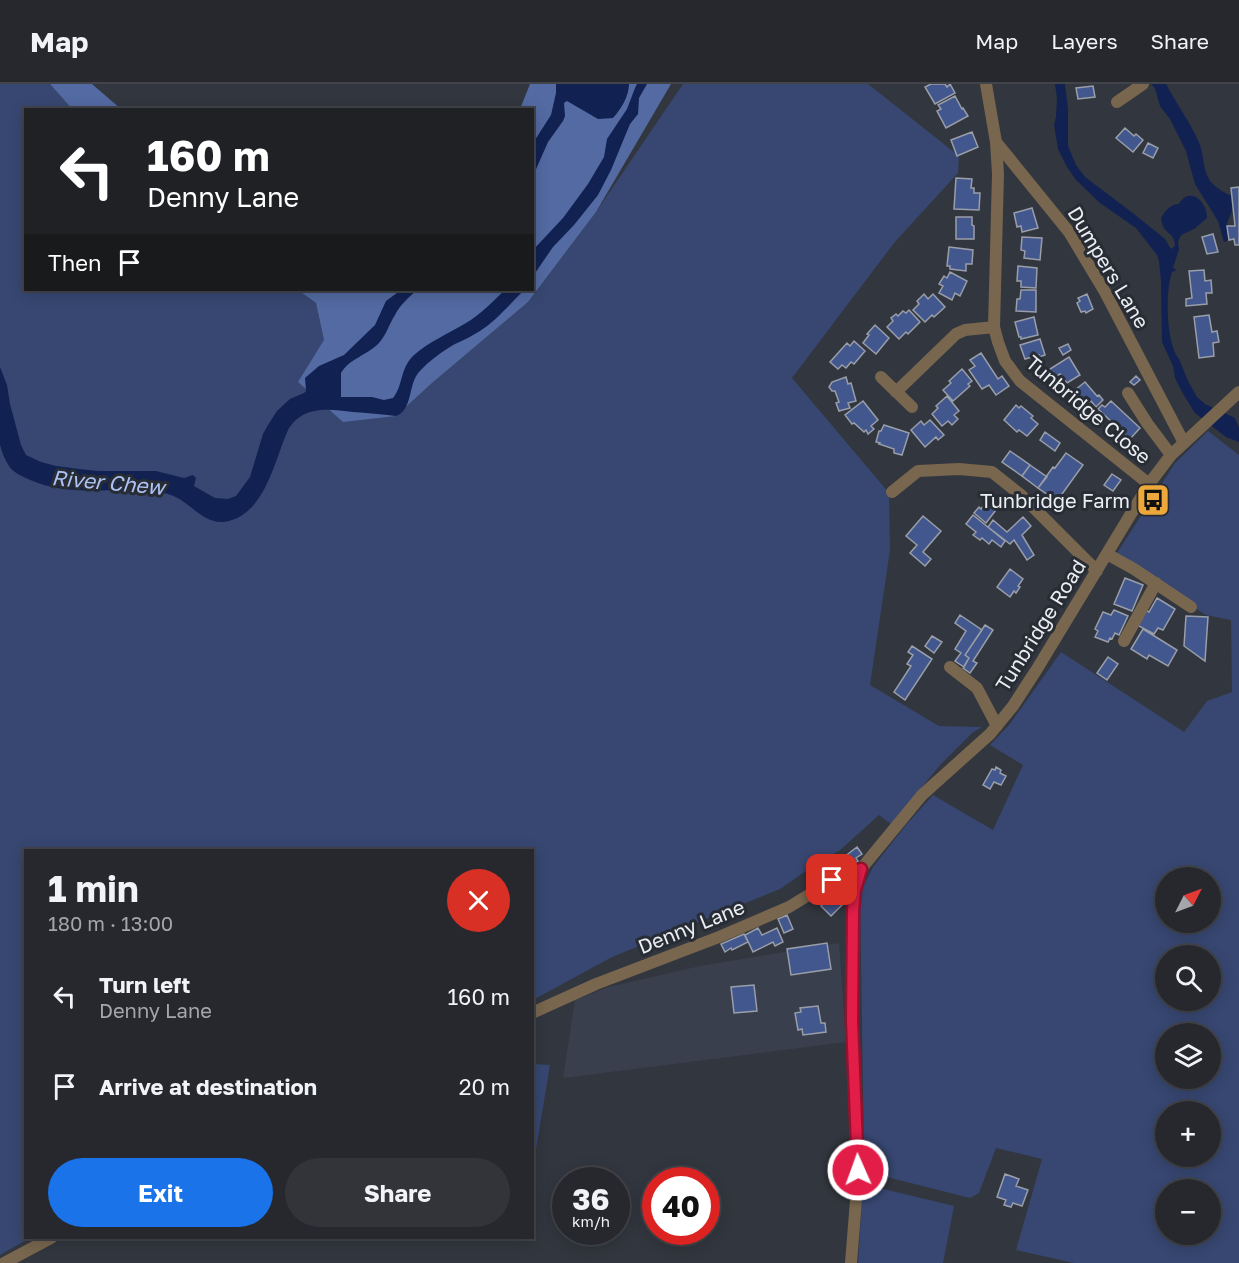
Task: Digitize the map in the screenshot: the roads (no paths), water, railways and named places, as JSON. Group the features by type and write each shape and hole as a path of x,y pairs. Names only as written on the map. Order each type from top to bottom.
{"street":[{"name":"Dumpers Lane","path":"986,84 996,142 1069,232 1105,292 1184,443"},
{"path":"1117,102 1143,84"},
{"name":"Tunbridge Close","path":"996,142 998,174 994,327 1005,361 1020,381 1149,484"},
{"path":"896,392 956,334 965,330 994,327"},
{"path":"881,377 912,407"},
{"path":"1128,393 1172,455"},
{"name":"Tunbridge Road","path":"861,869 922,795 990,734 1013,706 1149,484 1172,455 1235,395"},
{"path":"892,492 918,471 958,469 992,472 1021,495 1097,571"},
{"path":"1107,554 1191,607"},
{"path":"1124,641 1156,584"},
{"path":"950,667 977,688 997,726"},
{"path":"851,1263 858,1175 852,1021 853,910 855,890 861,869"},
{"name":"Denny Lane","path":"534,1012 596,984 719,937 789,907 832,880 861,869"},
{"path":"4,1263 49,1239"}],"water":[{"path":"556,84 629,84 624,102 613,118 598,119 567,101 564,103 563,121 548,142 534,174 534,141 551,115"},
{"path":"637,84 647,84 639,98 638,114 630,124 598,195 553,247 534,275 534,249 563,218 588,184 604,157 607,139 627,109"},
{"path":"1055,84 1065,84 1068,146 1076,165 1085,177 1165,239 1171,249 1175,246 1174,239 1164,228 1161,219 1166,211 1188,196 1198,198 1205,207 1207,218 1194,229 1181,235 1178,242 1179,249 1173,268 1177,270 1172,272 1168,292 1169,330 1175,351 1197,397 1205,404 1235,418 1239,428 1239,442 1226,437 1195,413 1182,392 1162,342 1161,281 1157,255 1136,228 1100,203 1076,180 1067,167 1058,149 1054,125 1057,98"},
{"path":"1151,84 1166,84 1196,137 1210,181 1220,190 1233,196 1232,211 1227,223 1229,240 1224,242 1218,221 1195,184 1186,151 1170,119 1160,106 1155,88"},
{"name":"River Chew","path":"400,291 416,291 399,308 378,344 344,368 341,373 341,397 372,397 384,400 393,398 406,366 419,351 471,320 504,291 523,291 486,327 431,360 419,372 413,383 408,403 396,416 317,410 301,416 288,430 274,468 261,494 244,514 232,520 222,522 206,518 176,497 159,492 78,490 40,484 15,472 4,456 0,445 0,367 7,385 21,445 26,455 56,466 79,469 156,471 184,478 193,475 196,478 194,486 215,498 228,499 236,496 250,477 263,434 277,411 290,399 306,391 305,378 319,366 344,355 375,325 386,301"}],"place":[{"name":"Tunbridge Farm","path":"1153,500"}]}
